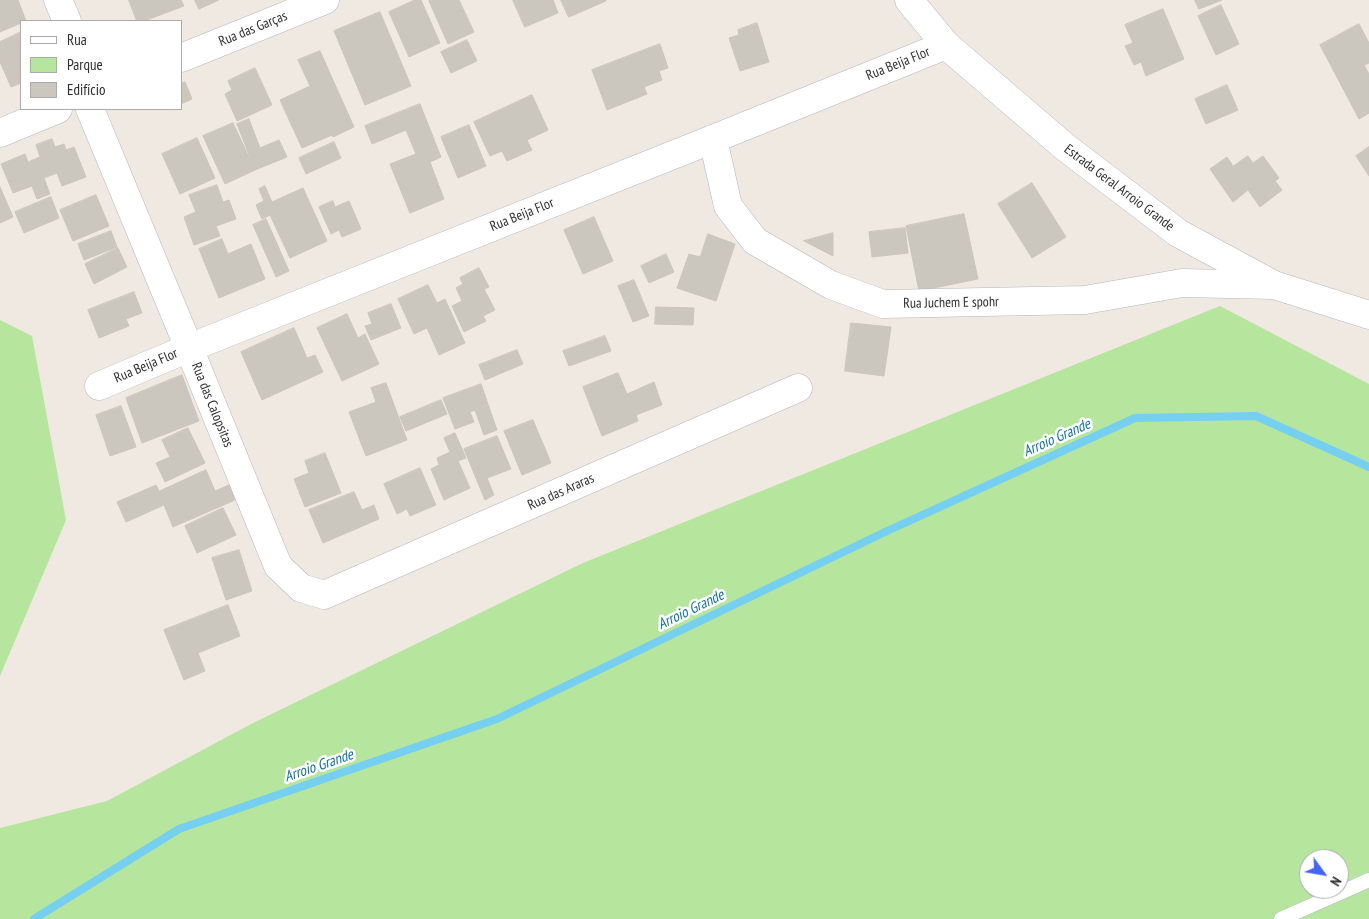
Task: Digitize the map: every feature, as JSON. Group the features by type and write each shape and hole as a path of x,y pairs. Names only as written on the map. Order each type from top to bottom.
{"street":[{"path":"58,0 67,20"},
{"name":"Rua das Garças","path":"182,58 325,0"},
{"name":"Estrada Geral Arroio Grande","path":"909,0 946,44 1065,147 1178,233 1274,285 1369,315"},
{"name":"Rua Beija Flor","path":"98,386 946,44"},
{"path":"0,133 56,110"},
{"name":"Rua das Calopsitas","path":"90,110 278,566 300,588 324,595"},
{"name":"Rua Juchem E spohr","path":"713,139 728,206 756,241 831,285 883,304 1086,300 1182,283 1274,285"},
{"name":"Rua das Araras","path":"324,595 798,388"}],"lane":[{"path":"1281,919 1369,880"}],"green space":[{"path":"1220,306 1369,384 1369,919 0,919 0,828 107,801 255,722 583,563"},
{"path":"0,320 32,336 66,520 0,676"}],"building":[{"path":"0,0 18,0 26,20 20,20 20,23 0,32"},
{"path":"129,0 181,0 184,6 147,20 137,20"},
{"path":"195,0 219,0 199,9"},
{"path":"415,0 421,0 440,43 409,57 389,12"},
{"path":"459,0 474,32 448,44 429,1"},
{"path":"513,0 553,0 558,13 525,27"},
{"path":"561,0 606,0 606,1 569,17"},
{"path":"1195,0 1222,0 1199,9"},
{"path":"1221,5 1239,44 1216,55 1198,16"},
{"path":"1163,9 1184,59 1146,76 1141,62 1134,65 1125,46 1133,43 1125,25"},
{"path":"380,12 411,86 365,105 334,31"},
{"path":"757,23 769,62 740,71 729,38 739,35 738,30"},
{"path":"1359,24 1369,43 1369,63 1364,65 1369,74 1369,113 1359,119 1320,45"},
{"path":"20,32 20,83 11,87 0,62 0,42"},
{"path":"467,40 477,61 451,73 441,52"},
{"path":"660,44 668,68 659,71 662,80 644,87 647,94 607,110 592,70"},
{"path":"320,51 354,127 302,148 280,100 310,86 298,60"},
{"path":"255,68 272,105 237,121 225,94 232,90 228,81"},
{"path":"185,82 192,99 182,104 182,84"},
{"path":"1227,85 1238,110 1206,124 1195,99"},
{"path":"532,95 548,130 527,140 532,150 507,161 502,151 490,156 474,122"},
{"path":"420,104 441,157 430,162 444,199 410,213 390,164 416,154 406,130 372,144 365,126"},
{"path":"249,119 260,148 279,140 287,157 255,170 237,124"},
{"path":"233,123 255,170 225,184 203,136"},
{"path":"469,125 486,166 458,178 441,137"},
{"path":"197,138 215,178 180,194 162,154"},
{"path":"52,139 55,147 64,144 66,150 74,147 86,177 62,186 57,173 44,178 50,194 37,199 32,186 13,193 1,164 25,154 28,162 40,157 36,145"},
{"path":"334,142 341,158 306,174 299,158"},
{"path":"1369,147 1369,176 1356,156"},
{"path":"1248,156 1253,163 1263,156 1279,178 1275,181 1282,190 1260,207 1248,190 1233,202 1210,169 1227,157 1233,166"},
{"path":"1032,183 1066,237 1032,258 998,204"},
{"path":"217,185 223,202 229,200 236,219 216,226 220,236 194,245 184,217 196,212 189,195"},
{"path":"265,186 272,202 303,188 327,241 290,258 270,215 262,219 256,205 264,201 259,189"},
{"path":"0,187 13,217 0,223"},
{"path":"96,195 109,226 73,241 60,210"},
{"path":"51,197 59,218 24,233 15,212"},
{"path":"333,201 335,207 349,201 361,229 342,237 339,230 331,234 319,207"},
{"path":"964,214 978,279 919,291 906,226"},
{"path":"594,217 613,261 583,274 564,230"},
{"path":"266,219 289,271 276,277 253,225"},
{"path":"905,228 908,253 872,257 869,232"},
{"path":"111,231 117,247 84,260 78,244"},
{"path":"833,233 833,256 804,241"},
{"path":"708,234 735,244 716,301 677,288 689,254 700,257"},
{"path":"222,239 228,254 251,244 265,279 219,298 199,249"},
{"path":"118,248 127,267 94,284 85,264"},
{"path":"666,254 674,272 649,283 641,266"},
{"path":"479,268 489,287 484,289 495,310 483,316 486,321 464,332 452,306 462,301 456,288 463,284 460,278"},
{"path":"634,280 649,316 633,322 618,286"},
{"path":"428,285 437,303 445,299 465,343 439,355 427,328 414,334 398,299"},
{"path":"134,292 142,313 126,319 129,326 99,338 88,310"},
{"path":"391,304 401,328 371,340 365,326 372,324 368,313"},
{"path":"656,307 694,308 693,325 655,324"},
{"path":"347,314 358,338 365,334 379,364 342,381 317,328"},
{"path":"851,323 891,327 884,376 845,371"},
{"path":"294,328 307,358 315,355 323,372 262,400 241,352"},
{"path":"605,336 611,351 569,366 563,351"},
{"path":"517,350 523,364 485,380 479,365"},
{"path":"618,373 627,394 654,382 662,405 636,415 638,421 602,436 583,387"},
{"path":"182,375 199,421 142,443 126,398"},
{"path":"386,383 407,440 366,456 349,412 376,402 371,388"},
{"path":"481,384 497,430 484,435 475,410 470,412 474,422 455,429 443,398"},
{"path":"441,400 447,414 406,431 400,417"},
{"path":"121,406 136,447 110,456 96,415"},
{"path":"533,420 551,463 522,475 504,431"},
{"path":"188,428 205,463 165,482 156,463 170,457 162,440"},
{"path":"455,433 466,458 458,461 470,488 444,500 431,469 439,465 437,458 450,452 444,438"},
{"path":"497,436 511,469 487,478 494,495 485,500 464,449"},
{"path":"325,453 341,493 305,507 294,479 309,473 305,461"},
{"path":"420,468 436,505 410,516 407,509 397,514 384,484"},
{"path":"206,470 215,491 229,485 235,500 173,527 164,505 126,522 117,502 156,485 159,491"},
{"path":"354,492 362,510 374,505 379,519 323,543 309,510"},
{"path":"223,508 236,535 197,553 185,526"},
{"path":"239,550 252,591 226,600 212,558"},
{"path":"228,605 240,636 198,653 205,671 184,680 164,630"}],"waterway":[{"name":"Arroio Grande","path":"34,919 179,829 497,719 885,532 1135,418 1256,416 1369,467"}]}
